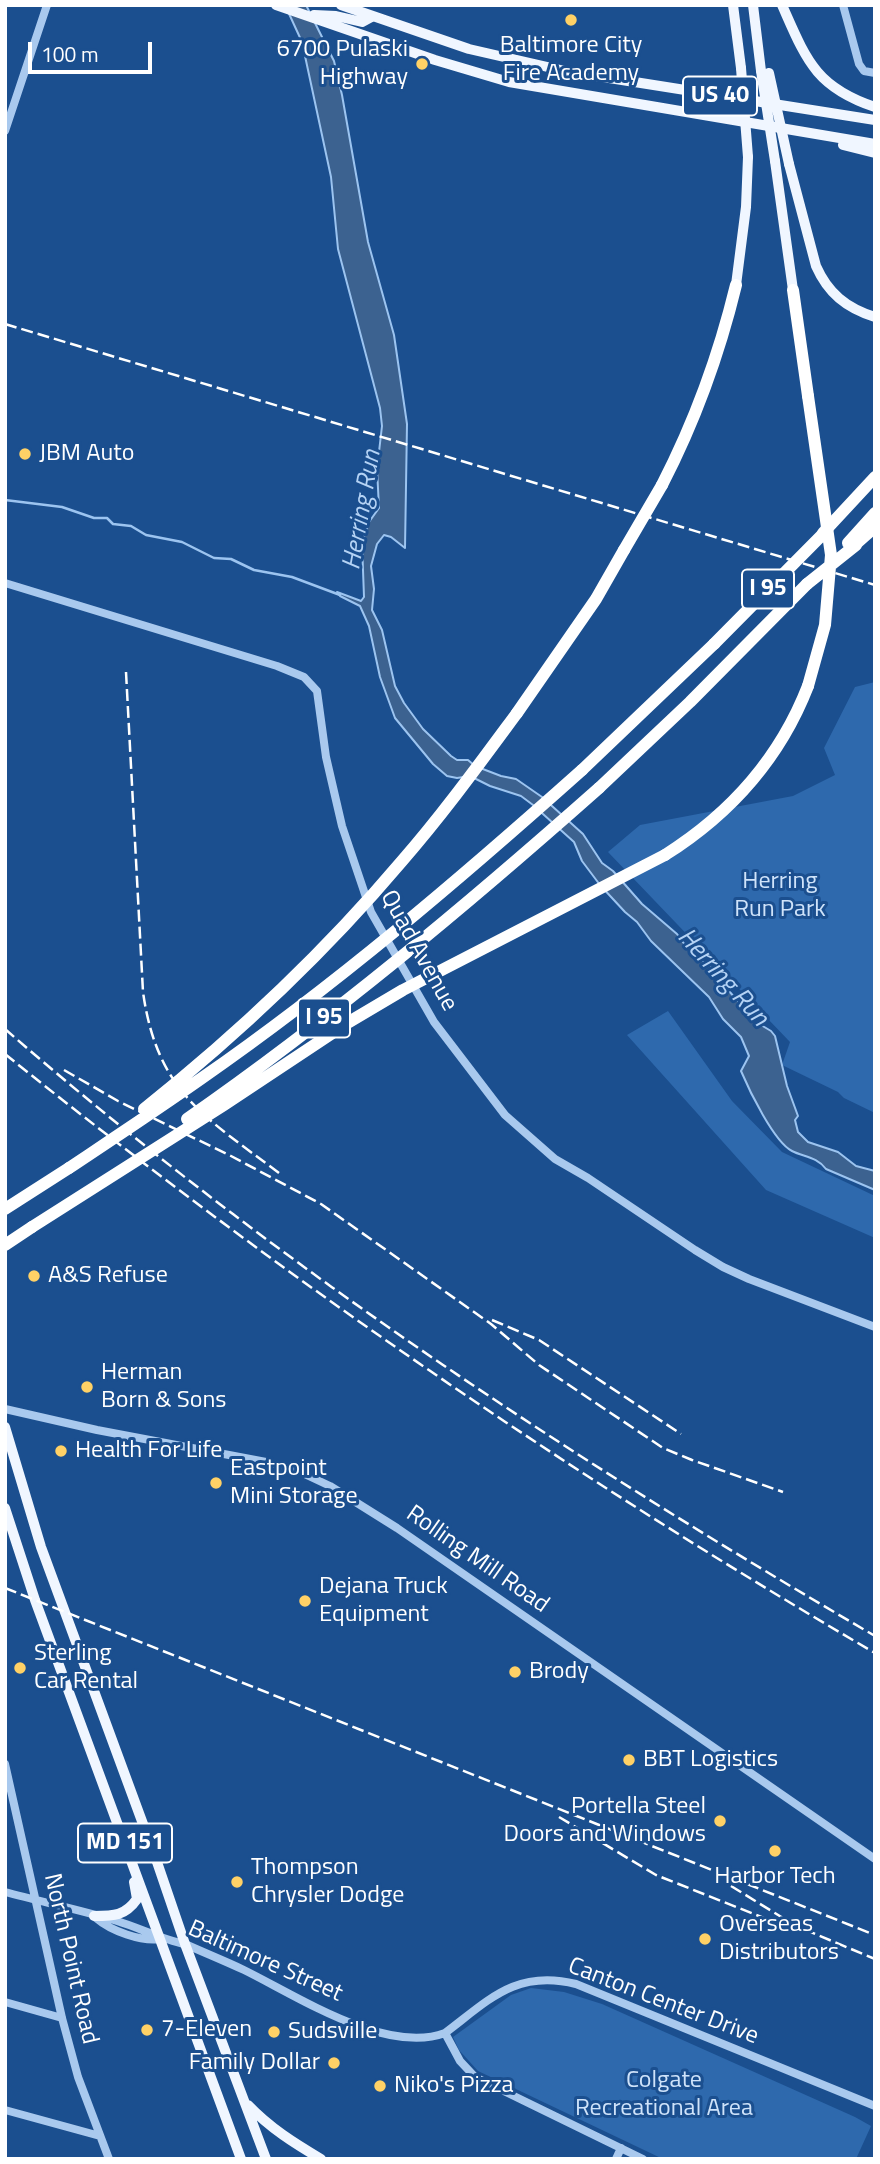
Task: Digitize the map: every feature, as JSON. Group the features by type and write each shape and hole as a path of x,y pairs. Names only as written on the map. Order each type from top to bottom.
{"highway":[{"path":"69,1168 195,1068 248,1021 351,918 435,822 517,713 596,599 662,485 705,392 736,285"},
{"path":"32,1227 381,1003 665,855 711,823 746,788 787,730 808,686 825,625 831,555 793,290"},
{"name":"I 95","path":"5,1209 203,1078 439,894 582,770 714,644 875,477"},
{"path":"852,544 875,513"},
{"path":"852,544 875,527"},
{"name":"I 95","path":"5,1245 218,1098 344,1003 454,913 599,788 741,652 807,584 852,544"}],"main road":[{"name":"US 40","path":"276,5 308,16 328,19 435,60 509,82 875,144"},
{"name":"US 40","path":"341,5 469,48 565,71 875,120"},
{"path":"733,5 748,157 746,207 736,285"},
{"path":"782,5 806,56 825,81 845,96 875,107"},
{"path":"753,9 765,72 816,266 834,295 848,306 875,317"},
{"path":"328,19 362,22 373,16"},
{"path":"765,72 793,290"},
{"path":"776,128 875,153"},
{"name":"MD 151","path":"5,1427 41,1547 266,2159"},
{"name":"MD 151","path":"5,1508 35,1600 162,1938 241,2159"},
{"path":"94,1916 122,1914 137,1899 126,1845"},
{"path":"245,2102 287,2140 321,2159"}],"street":[{"path":"5,131 47,5"},
{"path":"843,5 858,60 864,71 875,73"},
{"name":"Quad Avenue","path":"5,583 277,666 296,673 309,682 319,698 326,757 342,826 371,912 434,1022 505,1115 555,1159 714,1262 749,1279 875,1327"},
{"name":"Rolling Mill Road","path":"5,1409 106,1432 266,1462 296,1470 331,1486 397,1528 875,1859"},
{"name":"North Point Road","path":"5,1764 62,2018 78,2077 109,2159"},
{"name":"Baltimore Street","path":"5,1892 146,1930 162,1938 185,1944 315,2006 384,2034 416,2038 445,2033"},
{"name":"Canton Center Drive","path":"445,2033 505,1989 541,1979 563,1981 875,2106"},
{"path":"5,2002 62,2018"},
{"path":"445,2033 460,2061 475,2077 643,2159"},
{"path":"5,2110 100,2136"},
{"path":"616,2159 621,2148"}],"green space":[{"name":"Herring Run Park","path":"875,682 875,1113 782,1065 790,1042 608,852 640,825 793,796 835,775 824,748 855,687"},
{"path":"668,1011 732,1101 782,1152 875,1196 875,1238 766,1190 627,1035"},
{"name":"Colgate Recreational Area","path":"531,1988 564,1992 602,2004 855,2117 871,2126 856,2159 663,2159 478,2071 459,2050 453,2037 511,1995"}],"shaded area":[{"name":"Herring Run","path":"285,5 306,5 334,61 368,242 394,335 407,424 405,548 384,535 377,544 371,566 374,589 372,610 382,630 395,686 423,729 451,756 457,760 468,760 475,766 501,776 516,779 542,797 583,834 602,863 613,871 642,904 677,934 688,949 710,965 715,975 756,1022 775,1036 787,1086 798,1116 795,1120 798,1132 808,1142 838,1152 856,1166 875,1171 875,1190 826,1169 785,1146 763,1115 741,1071 749,1056 741,1037 723,1019 709,997 651,941 637,922 600,885 582,861 574,842 521,796 470,776 447,776 433,764 395,718 380,677 369,626 360,606 337,592 361,601 364,597 362,543 369,522 379,508 377,469 382,426 380,408 338,249 331,177 302,42"}],"waterway":[{"path":"5,500 62,507 94,518 107,518 113,524 131,526 146,535 182,542 214,558 231,559 254,570 292,577 340,595"}],"railway":[{"path":"5,324 875,585"},
{"path":"126,672 143,992 150,1026 160,1055 188,1099 228,1135 279,1173"},
{"path":"5,1029 107,1115 317,1277 536,1427 648,1499 875,1636"},
{"path":"5,1054 214,1216 429,1370 649,1516 875,1653"},
{"path":"64,1070 118,1101 321,1204 491,1324 539,1365 663,1448 783,1492"},
{"path":"492,1320 539,1340 681,1434"},
{"path":"5,1588 875,1935"},
{"path":"559,1817 656,1875 789,1928"},
{"path":"731,1886 796,1926 875,1959"}],"place":[{"name":"Baltimore City Fire Academy","path":"571,20"},
{"name":"6700 Pulaski Highway","path":"422,64"},
{"name":"JBM Auto","path":"25,454"},
{"name":"A&S Refuse","path":"34,1276"},
{"name":"Herman Born & Sons","path":"87,1387"},
{"name":"Health For Life","path":"61,1451"},
{"name":"Eastpoint Mini Storage","path":"216,1483"},
{"name":"Dejana Truck Equipment","path":"305,1601"},
{"name":"Sterling Car Rental","path":"20,1668"},
{"name":"Brody","path":"515,1672"},
{"name":"BBT Logistics","path":"629,1760"},
{"name":"Portella Steel Doors and Windows","path":"720,1821"},
{"name":"Harbor Tech","path":"775,1851"},
{"name":"Thompson Chrysler Dodge","path":"237,1882"},
{"name":"Overseas Distributors","path":"705,1939"},
{"name":"7-Eleven","path":"147,2030"},
{"name":"Sudsville","path":"274,2032"},
{"name":"Family Dollar","path":"334,2063"},
{"name":"Niko's Pizza","path":"380,2086"}]}
